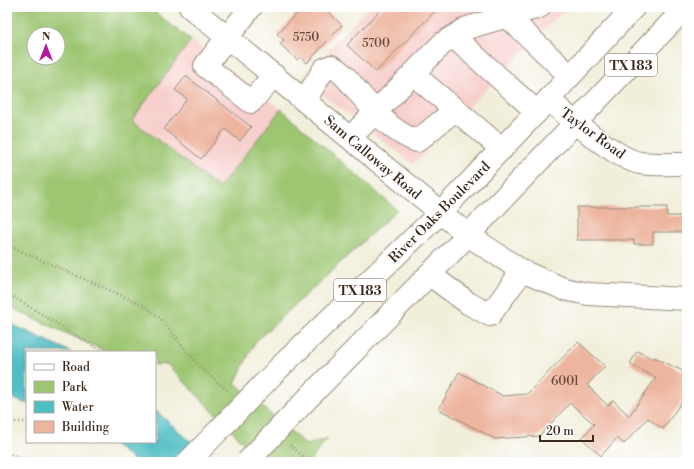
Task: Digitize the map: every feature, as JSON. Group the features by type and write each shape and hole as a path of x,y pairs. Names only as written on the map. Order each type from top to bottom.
{"main road":[{"name":"Sam Calloway Road","path":"190,7 468,235 522,271 564,290 588,294 687,299"},
{"path":"251,7 205,66 250,102 274,75"},
{"path":"350,138 443,43 467,28 539,7"},
{"name":"River Oaks Boulevard","path":"188,462 280,367 441,212 543,106 634,7"},
{"name":"TX 183","path":"247,462 468,235 686,7"},
{"path":"507,16 570,76"},
{"name":"Taylor Road","path":"454,37 543,106 575,123 626,158 640,163 687,164"},
{"path":"305,100 324,68 330,66 340,70 375,112 404,137 417,141 455,110"},
{"path":"413,74 502,149"},
{"path":"429,274 468,303 490,315 522,271"}],"path":[{"path":"7,245 143,305 160,318"},
{"path":"7,293 101,351"},
{"path":"7,422 26,422"},
{"path":"7,453 37,462"}],"shaded area":[{"path":"369,7 567,7 413,164 302,79"},
{"path":"191,40 281,109 219,188 131,120"}],"green space":[{"path":"7,7 148,7 191,40 132,120 219,188 281,109 397,210 255,342 235,383 306,445 328,438 309,462 262,462 167,364 156,365 156,351 105,351 7,306"}],"water":[{"path":"7,322 69,351 26,351 26,404 7,396"},
{"path":"156,411 214,462 136,462 112,443 156,443"}],"building":[{"path":"303,7 323,7 342,25 307,63 300,57 297,60 280,44 284,40 277,34"},
{"path":"383,7 439,7 376,72 347,45"},
{"path":"186,76 251,127 240,141 225,129 201,159 164,129 187,99 175,90"},
{"path":"577,207 667,207 667,216 687,216 687,232 653,232 653,244 634,244 634,240 577,240"},
{"path":"578,342 605,366 587,385 608,406 613,400 629,416 656,378 630,364 637,351 653,359 654,357 687,373 687,394 663,429 648,418 624,444 617,438 601,456 582,438 594,424 570,403 539,436 495,439 439,409 459,372 503,396 527,394"}]}
